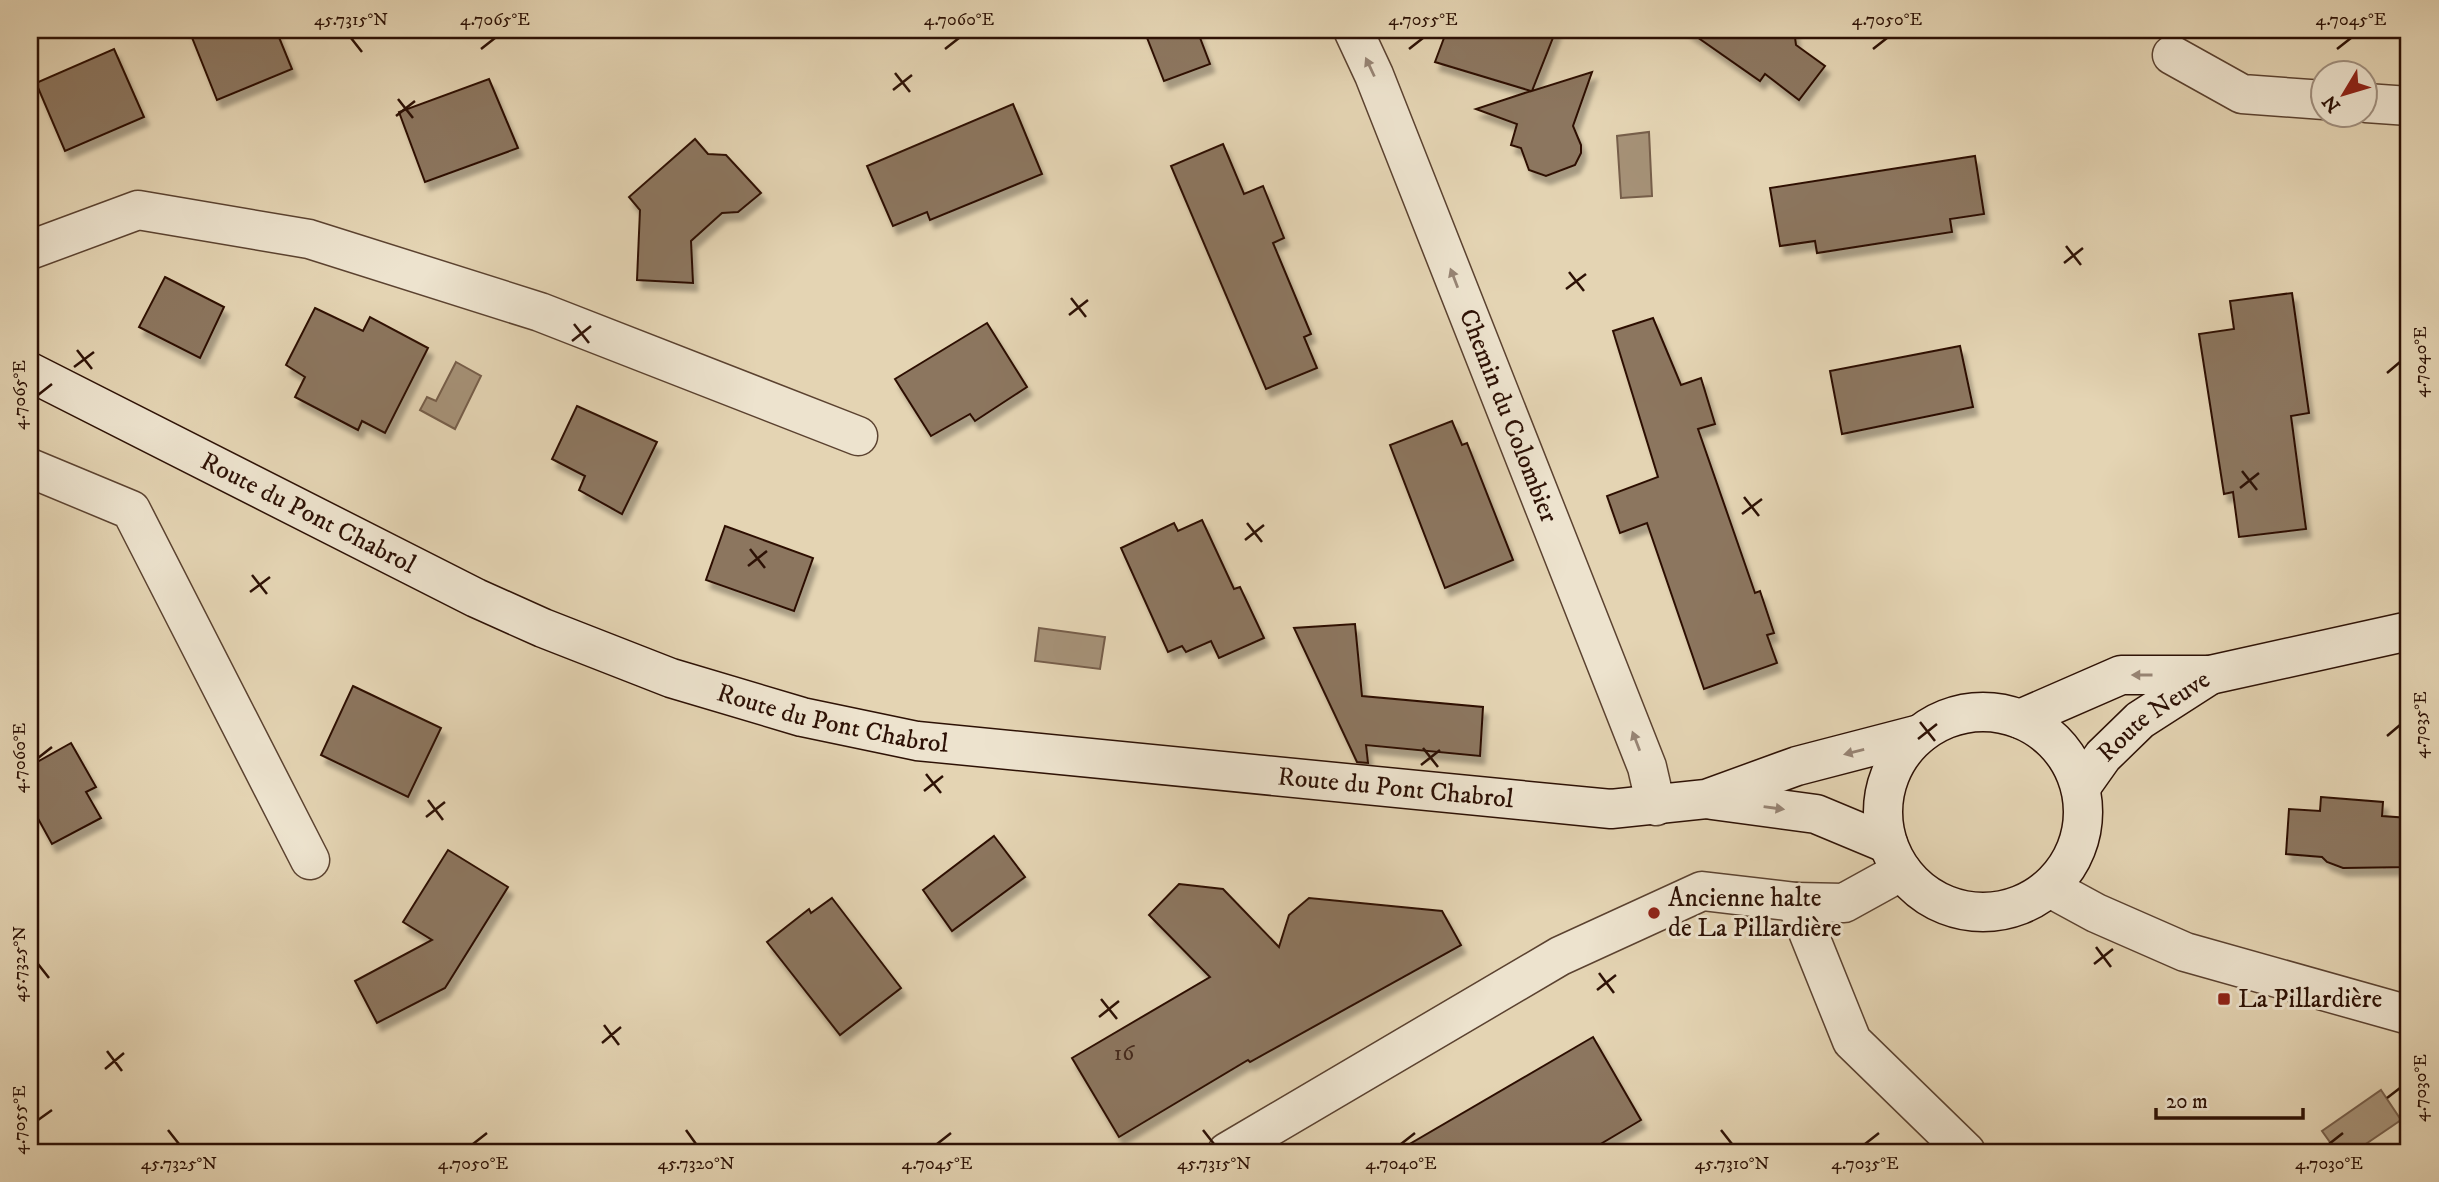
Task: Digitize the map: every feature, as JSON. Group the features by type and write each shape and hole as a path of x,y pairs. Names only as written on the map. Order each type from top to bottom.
{"street":[{"name":"Chemin du Colombier","path":"1353,30 1374,75 1647,767 1656,806"},
{"path":"2172,55 2242,94 2310,99"},
{"path":"2380,104 2409,106"},
{"path":"30,250 138,210 309,239 540,312 858,436"},
{"name":"Route du Pont Chabrol","path":"30,372 475,598 543,628 671,678 802,717 917,741 1611,809 1706,799 1797,766 1920,734"},
{"path":"30,468 131,509 310,860"},
{"path":"2210,675 2409,631"},
{"name":"Route Neuve","path":"2020,719 2121,675 2210,675"},
{"name":"Route Neuve","path":"2081,787 2103,756 2140,720 2210,675"},
{"path":"1994,712 2020,719 2047,734 2068,758 2081,787 2084,815 2080,841 2068,867 2050,888 2022,905 1989,913 1956,909 1927,894 1895,857 1883,813 1888,784 1899,756 1920,734 1943,720 1968,713 1994,712"},
{"name":"Route du Pont Chabrol","path":"1706,799 1816,814 1895,857"},
{"path":"1227,1152 1560,956 1702,891 1796,902 1844,902 1895,857"},
{"path":"2050,888 2095,913 2185,952 2409,1015"},
{"path":"1796,902 1852,1041 1966,1152"}],"shaded area":[{"path":"1649,132 1652,196 1621,198 1617,136"},
{"path":"456,362 481,376 455,429 420,410 427,397 436,401"},
{"path":"1039,628 1105,637 1100,669 1035,661"},
{"path":"2381,1090 2401,1120 2354,1152 2337,1152 2322,1131"}],"building":[{"path":"189,30 276,30 292,69 217,100"},
{"path":"1144,30 1197,30 1210,64 1164,81"},
{"path":"1447,30 1556,30 1532,91 1592,72 1573,126 1581,145 1581,153 1575,165 1546,176 1529,170 1521,148 1511,145 1517,124 1476,109 1531,91 1435,62"},
{"path":"1687,30 1794,30 1796,45 1825,66 1799,100 1765,74 1760,81"},
{"path":"114,49 144,117 65,151 36,83"},
{"path":"489,79 518,148 425,182 399,112"},
{"path":"1013,104 1042,174 930,220 927,212 893,226 867,166"},
{"path":"695,139 708,154 726,155 761,193 738,212 722,213 691,241 693,283 637,280 640,210 629,197"},
{"path":"1223,144 1244,194 1263,186 1284,238 1273,243 1311,334 1304,337 1317,368 1266,389 1171,166"},
{"path":"1975,156 1984,214 1950,219 1952,232 1817,253 1815,241 1780,246 1770,188"},
{"path":"165,277 224,307 200,358 139,327"},
{"path":"2292,293 2309,413 2291,416 2306,529 2239,537 2233,492 2224,494 2199,334 2234,329 2230,301"},
{"path":"315,308 363,331 370,317 428,348 385,433 362,421 358,430 295,397 305,377 286,365"},
{"path":"1653,318 1681,385 1701,378 1715,424 1698,429 1755,593 1760,591 1774,633 1767,635 1777,663 1704,689 1647,523 1620,533 1607,496 1658,477 1613,331"},
{"path":"987,323 1027,387 975,421 970,414 931,436 895,379"},
{"path":"1960,346 1973,407 1842,434 1830,371"},
{"path":"577,406 657,442 622,514 579,490 585,476 552,459"},
{"path":"1452,421 1462,445 1467,443 1513,560 1445,588 1390,445"},
{"path":"1202,520 1234,589 1240,587 1264,638 1219,658 1211,641 1186,652 1182,646 1168,652 1121,548 1174,523 1178,531"},
{"path":"725,526 813,558 794,611 706,580"},
{"path":"1355,624 1362,696 1483,707 1480,756 1366,745 1368,763 1357,762 1294,628"},
{"path":"353,686 441,728 408,797 321,755"},
{"path":"71,743 96,787 86,792 101,818 52,844 30,804 30,766"},
{"path":"2321,797 2383,802 2382,816 2409,818 2409,867 2343,868 2327,862 2322,857 2286,854 2289,809 2320,811"},
{"path":"994,836 1025,877 952,931 923,890"},
{"path":"448,850 508,887 445,988 377,1023 355,981 432,940 403,922"},
{"path":"1179,884 1223,889 1279,947 1289,915 1309,898 1442,911 1461,945 1250,1062 1248,1060 1119,1137 1072,1058 1210,977 1149,915"},
{"path":"832,898 901,988 840,1035 767,942 809,909 811,913"},
{"path":"1593,1037 1641,1120 1587,1152 1396,1152"}],"place":[{"name":"Ancienne halte de La Pillardière","path":"1654,913"},
{"name":"La Pillardière","path":"2224,999"}]}
